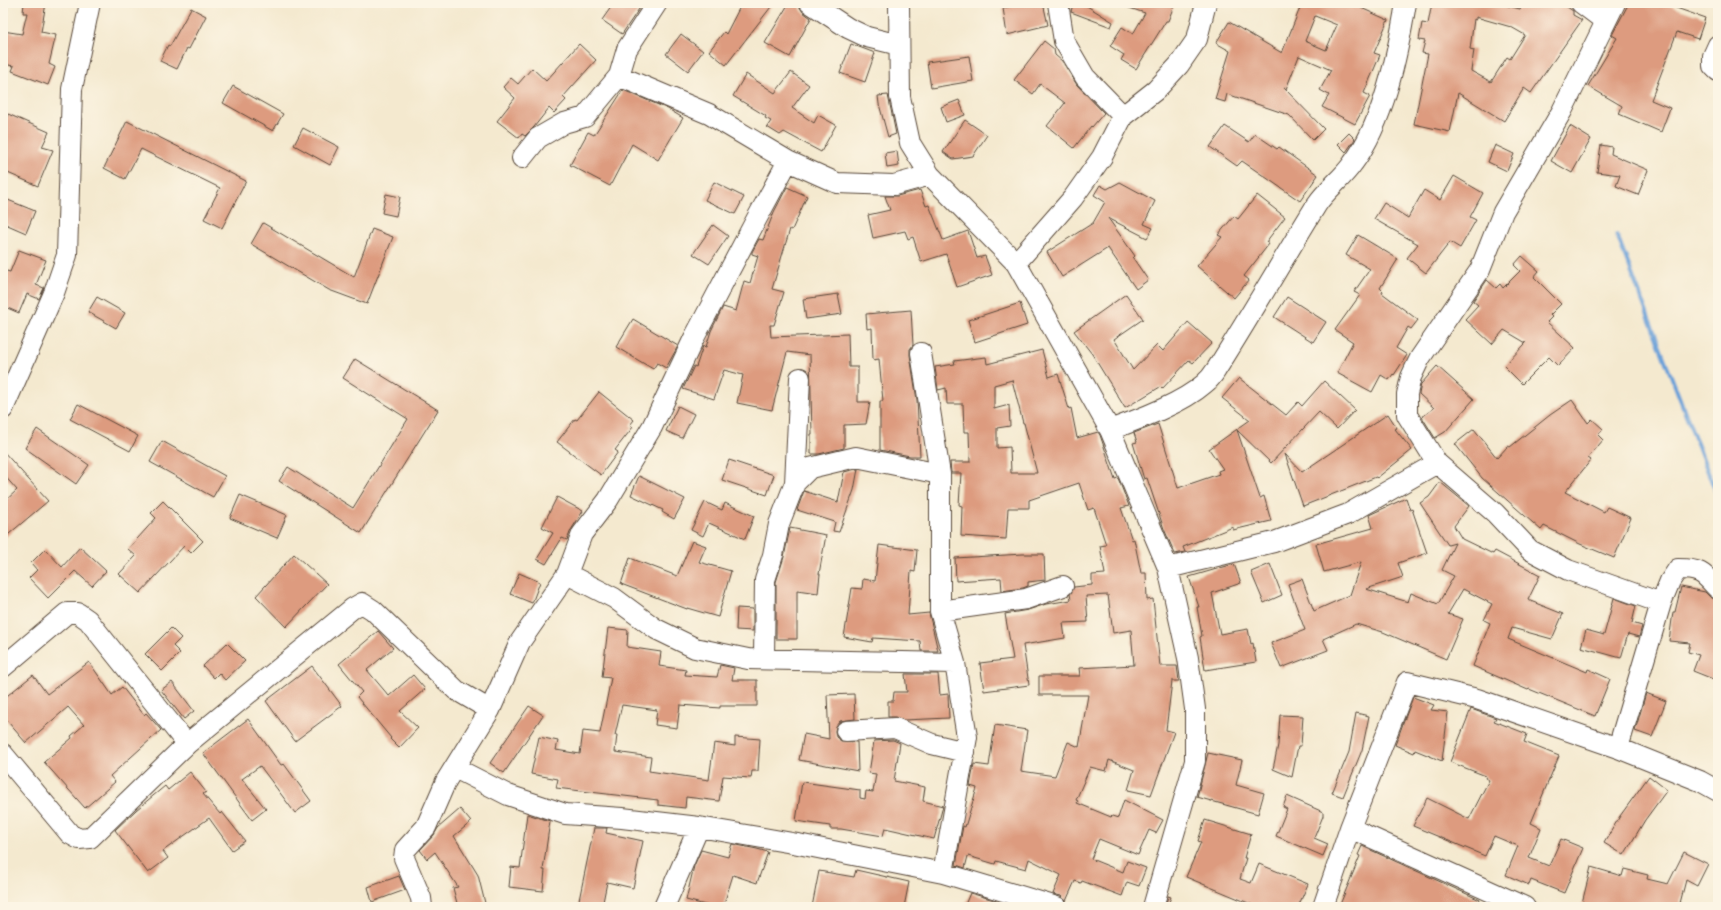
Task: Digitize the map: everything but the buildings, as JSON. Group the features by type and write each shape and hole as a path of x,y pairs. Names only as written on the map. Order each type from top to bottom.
{"street":[{"path":"3,409 54,293 67,254 72,89 90,3"},
{"path":"522,158 538,138 564,123 585,117 618,76 627,49 657,3"},
{"path":"810,3 848,28 867,37 899,45"},
{"path":"899,3 900,97 910,143 930,175 1016,263 1110,430 1168,568 1188,658 1195,709 1195,761 1152,907"},
{"path":"1058,3 1064,41 1085,77 1123,116"},
{"path":"1016,263 1073,198 1102,157 1123,116 1156,90 1179,65 1197,39 1206,3"},
{"path":"1110,430 1144,418 1189,394 1205,384 1216,370 1318,202 1353,163 1370,136 1385,94 1402,32 1406,3"},
{"path":"1581,3 1604,21"},
{"path":"1615,3 1604,21 1562,111 1503,212 1480,270 1420,358 1411,377 1407,394 1407,415 1437,463 1495,514 1530,550 1568,570 1661,603"},
{"path":"1718,45 1714,56 1713,66 1718,71"},
{"path":"618,76 709,114 788,161 837,183 894,185 930,175"},
{"path":"422,907 422,898 404,854 405,850 426,827 446,781 490,710 520,642 544,605 567,574 582,534 608,500 652,427 694,338 788,161"},
{"path":"921,353 940,474 940,611 954,663 964,712 967,737 943,873"},
{"path":"764,658 765,580 774,555 779,524 795,483 800,378"},
{"path":"795,483 810,468 856,457 940,474"},
{"path":"1168,568 1274,542 1348,514 1437,463"},
{"path":"1618,748 1661,603 1670,581 1678,569 1690,569 1703,572 1718,589"},
{"path":"567,574 614,598 656,629 695,648 748,659 764,658 954,663"},
{"path":"940,611 1026,599 1063,586"},
{"path":"3,754 70,834 79,839 90,838 187,744 353,608 362,604 373,610 456,690 490,710"},
{"path":"3,667 67,613 78,613 88,620 187,744"},
{"path":"1323,907 1350,828 1407,682 1477,700 1618,748 1700,781 1718,791"},
{"path":"846,731 895,728 932,744 965,752"},
{"path":"455,768 508,795 565,814 622,818 699,827 783,841 943,873 1057,907"},
{"path":"664,907 699,827"},
{"path":"1350,828 1524,907"}],"waterway":[{"path":"1617,235 1718,498"}]}
